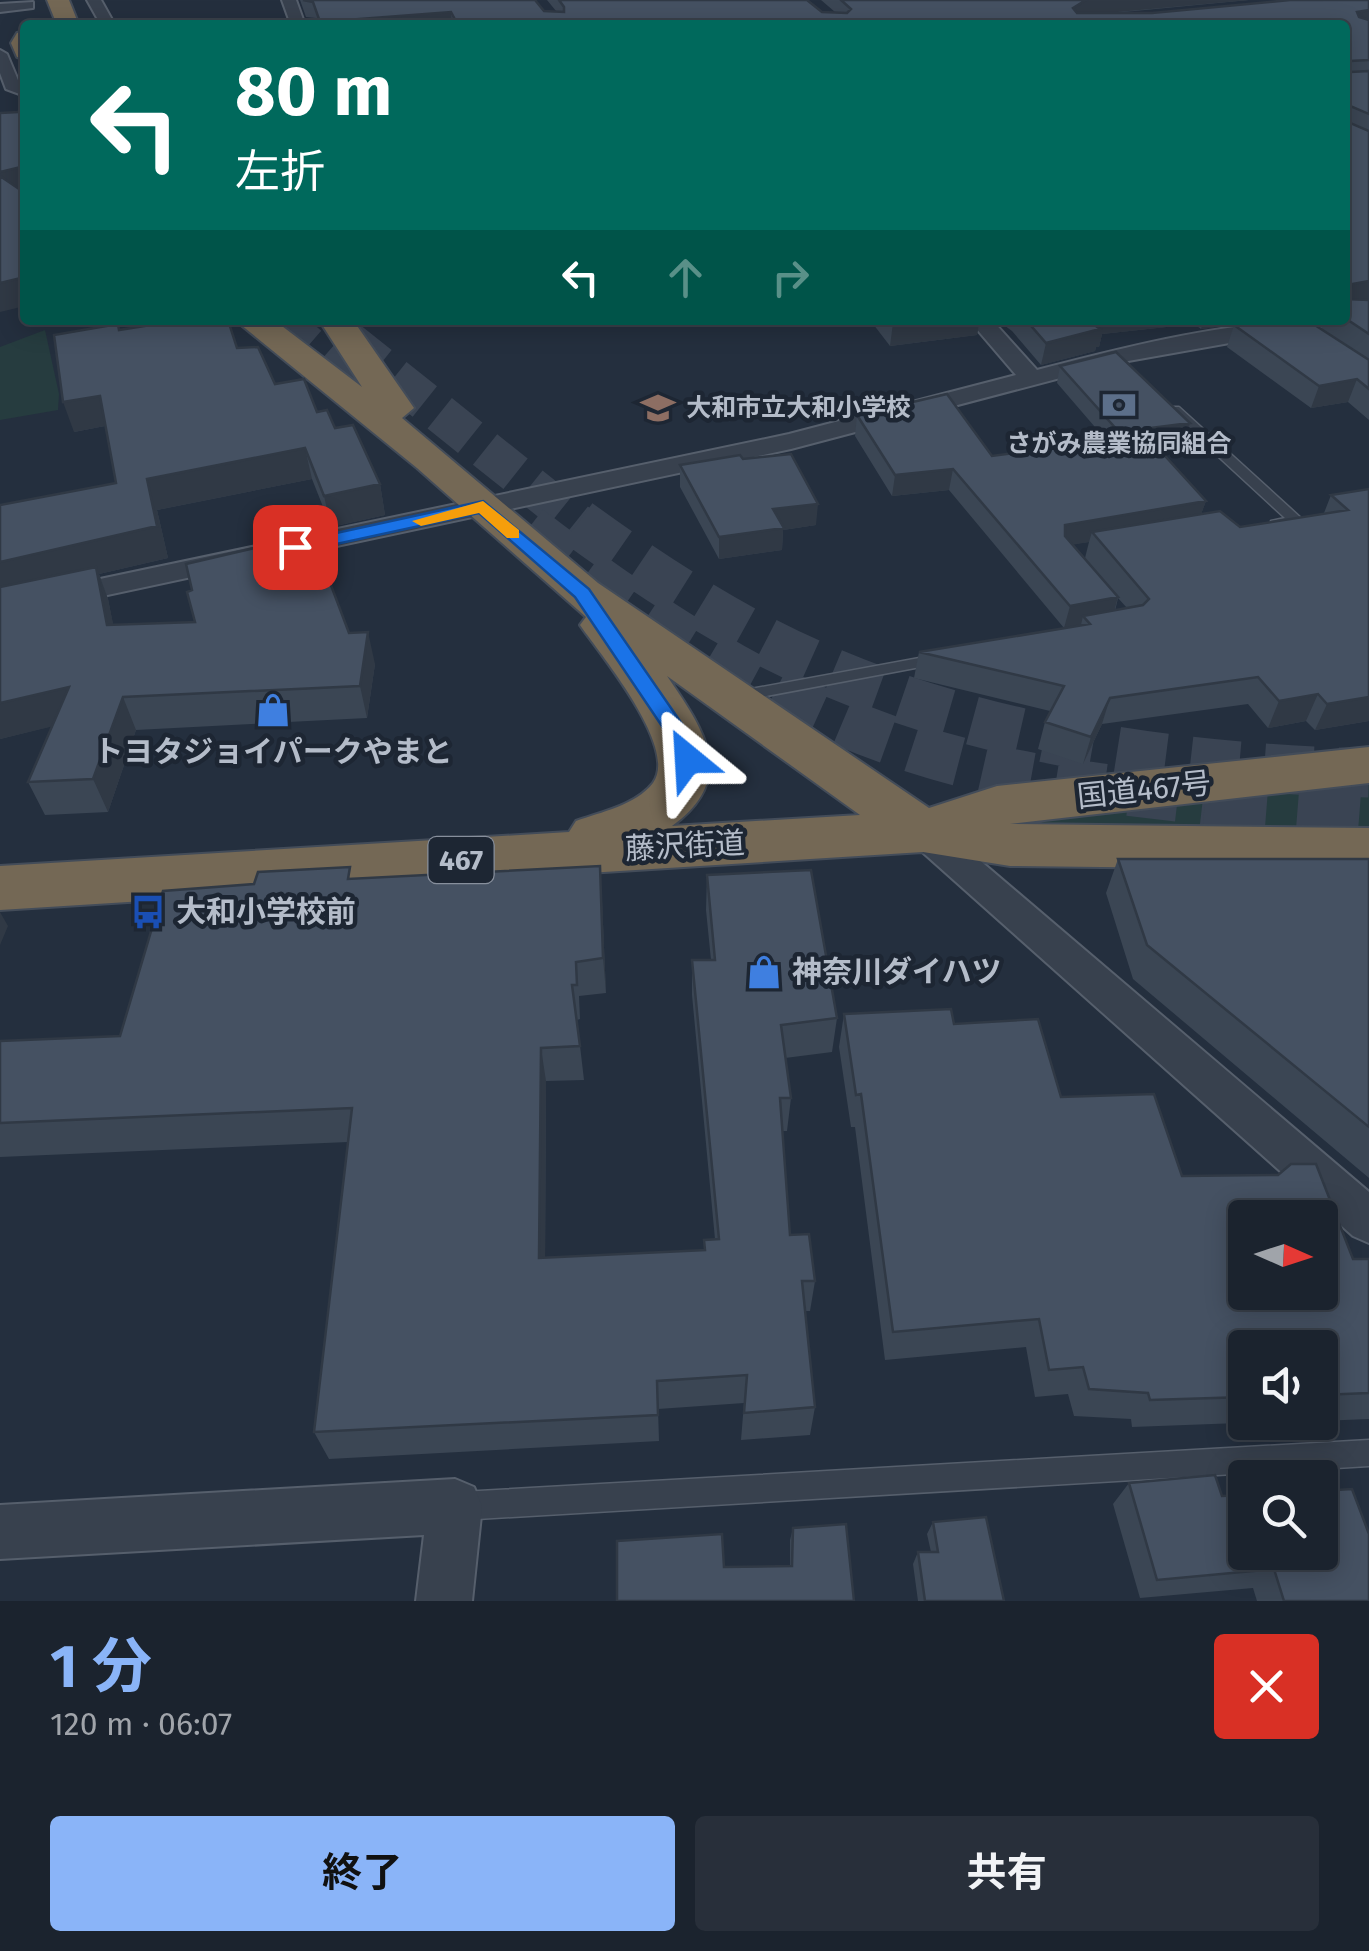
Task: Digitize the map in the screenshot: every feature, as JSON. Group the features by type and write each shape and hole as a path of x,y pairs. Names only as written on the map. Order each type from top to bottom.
{"highway":[{"path":"258,325 431,459 582,593 923,832"},
{"path":"339,325 431,459"},
{"path":"345,867 587,838 636,825 666,808 682,786 688,759 680,737 582,593"},
{"name":"国道467号","path":"923,832 998,806 1369,766"},
{"name":"藤沢街道","path":"0,888 923,832 1010,845 1369,849"}],"street":[{"path":"0,8 30,19"},
{"path":"0,54 14,89 20,90"},
{"path":"984,325 1030,376"},
{"path":"0,609 791,441 1030,376 1305,326"},
{"path":"923,832 1369,1221"},
{"path":"0,1532 455,1506 444,1601"}],"lane":[{"path":"1157,394 1296,522 1258,527"},
{"path":"730,698 953,657"},
{"path":"455,1506 1369,1453"}],"green space":[{"path":"45,330 59,394 58,410 0,420 0,347"},
{"path":"1369,782 1369,830 995,830 991,819"}],"building":[{"path":"303,0 535,0 544,11 564,12 559,0 807,0 822,12 847,13 851,9 841,0 1086,0 1073,8 1077,13 1152,13 1290,0 1369,0 1369,10 1357,12 1359,17 1369,20 1369,60 1350,61 1350,20 455,20 451,12 319,20 313,2"},
{"path":"1350,71 1369,71 1369,114 1350,106"},
{"path":"20,109 20,167 0,172 0,113"},
{"path":"1350,123 1369,131 1369,281 1352,284 1350,291"},
{"path":"0,176 20,190 20,278 0,283"},
{"path":"1350,299 1369,300 1369,334 1350,321"},
{"path":"112,325 118,325 119,330 150,325 230,325 237,348 258,347 275,384 304,379 317,412 327,410 335,428 353,425 380,484 324,496 305,448 147,479 157,526 0,562 0,505 116,483 100,396 63,402 54,335"},
{"path":"1030,325 1104,325 1096,326 1100,329 1046,343"},
{"path":"1234,325 1315,325 1369,360 1369,389 1357,379 1319,386"},
{"path":"1116,352 1190,423 1119,432 1060,366"},
{"path":"947,394 992,456 1146,435 1206,501 1065,525 1065,536 1118,597 1070,606 953,469 895,475 857,415"},
{"path":"791,454 818,504 773,509 784,528 719,537 680,465 740,455 743,459"},
{"path":"1369,489 1369,697 1327,704 1318,694 1279,701 1258,677 1110,698 1091,737 1045,722 1064,686 919,652 1090,624 1083,616 1143,605 1149,599 1092,532 1220,511 1240,527 1348,510 1331,495"},
{"path":"293,539 309,584 329,580 349,633 368,632 360,686 123,697 93,779 28,782 69,687 0,703 0,587 96,567 107,625 195,622 187,592 192,590 186,564"},
{"path":"1118,859 1369,859 1369,1127 1147,945"},
{"path":"600,866 603,958 576,962 577,985 572,985 580,1046 541,1048 539,1258 705,1250 704,1240 719,1239 692,960 715,960 707,875 811,870 837,1018 781,1025 791,1098 780,1098 790,1235 809,1234 815,1281 802,1281 815,1407 744,1413 747,1375 657,1381 658,1415 314,1432 352,1108 0,1123 0,1041 120,1036 163,891 254,884 258,872 350,867 348,879"},
{"path":"951,1009 954,1024 1038,1019 1061,1097 1154,1094 1182,1176 1278,1175 1291,1164 1316,1164 1330,1200 1228,1200 1228,1310 1338,1310 1338,1220 1353,1259 1369,1259 1369,1393 1338,1394 1338,1330 1228,1330 1228,1398 1150,1400 1148,1393 1089,1389 1083,1367 1049,1370 1039,1319 893,1332 861,1094 856,1095 844,1014"},
{"path":"1215,1475 1222,1496 1228,1496 1228,1570 1263,1570 1157,1580 1129,1483"},
{"path":"1352,1489 1369,1534 1369,1601 1284,1601 1274,1570 1338,1570 1338,1490"},
{"path":"986,1517 1004,1601 925,1601 918,1552 938,1552 933,1522"},
{"path":"846,1524 854,1601 617,1601 617,1541 722,1534 724,1567 792,1566 793,1528"}],"tunnel":[{"path":"285,325 369,398"},
{"path":"349,341 581,526"},
{"path":"578,523 669,585 764,641 834,674 907,701 1059,741 1136,754 1214,764 1369,773"},
{"path":"528,529 684,638 739,671 852,726 912,748 1005,772 1228,803"},
{"path":"1205,800 1369,813"}],"slow traffic":[{"path":"421,521 483,507 513,534"}],"place":[{"name":"さがみ農業協同組合","path":"1119,405"},
{"name":"大和市立大和小学校","path":"658,408"},
{"name":"トヨタジョイパークやまと","path":"273,710"},
{"name":"大和小学校前","path":"148,912"},
{"name":"神奈川ダイハツ","path":"764,972"}],"route":[{"path":"295,547 483,507 582,593 680,737 688,759"}]}
